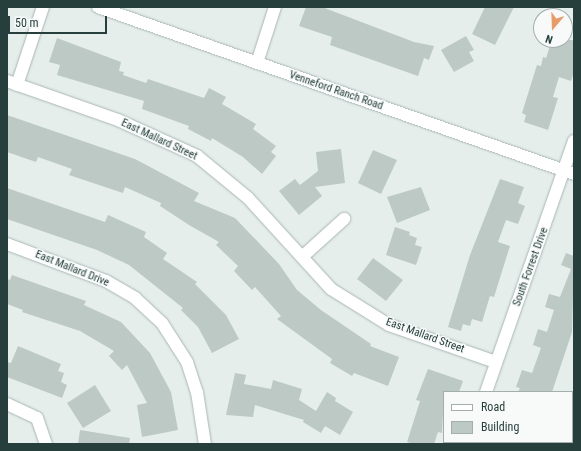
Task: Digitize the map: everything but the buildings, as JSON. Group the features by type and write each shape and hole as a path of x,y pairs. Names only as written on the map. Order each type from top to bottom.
{"street":[{"path":"12,83 43,7"},
{"name":"Venneford Ranch Road","path":"98,7 569,173"},
{"path":"257,63 275,7"},
{"name":"East Mallard Street","path":"12,83 118,120 197,156 248,198 332,289 389,325 496,362"},
{"name":"South Forrest Drive","path":"486,391 496,362 569,173 574,141"},
{"path":"302,257 344,219"},
{"name":"East Mallard Drive","path":"7,244 106,281 135,298 162,323 188,362 198,392 205,444"},
{"path":"7,404 37,418 46,444"}]}
